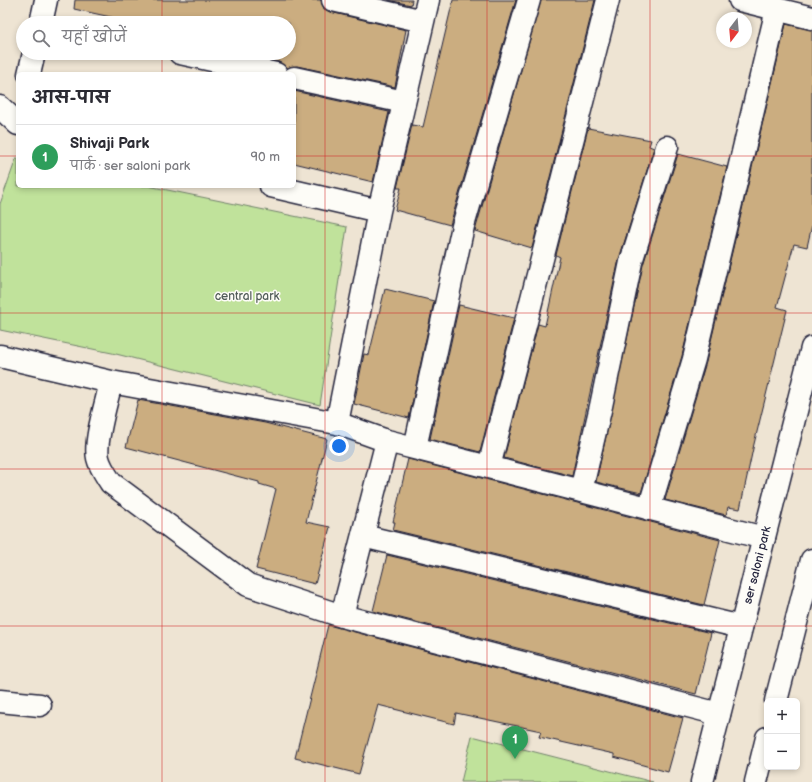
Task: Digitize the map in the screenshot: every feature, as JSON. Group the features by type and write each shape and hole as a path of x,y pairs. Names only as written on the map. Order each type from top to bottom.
{"street":[{"path":"43,16 46,0"},
{"path":"333,0 423,21"},
{"path":"337,423 379,211 428,0"},
{"path":"415,448 463,226 529,0"},
{"path":"489,467 608,0"},
{"path":"740,0 812,18"},
{"path":"650,509 694,359 777,9"},
{"path":"29,72 32,60"},
{"path":"212,60 267,72"},
{"path":"296,78 404,102"},
{"path":"0,107 16,121"},
{"path":"581,491 601,406 631,262 667,147"},
{"path":"280,188 379,211"},
{"name":"ser saloni park","path":"702,782 812,348"},
{"path":"0,356 111,382 337,423 387,441 764,538"},
{"path":"111,382 98,442 98,457 102,468 111,482 248,585 274,595 342,616 719,714"},
{"path":"342,616 387,441"},
{"path":"363,536 741,627"},
{"path":"777,698 812,560"},
{"path":"0,701 40,705"},
{"path":"756,782 764,750"}],"green space":[{"name":"central park","path":"16,159 16,188 158,188 347,227 320,405 112,353 0,330 0,204"},
{"path":"472,736 653,782 461,782"}],"building":[{"path":"75,0 321,0 324,9 330,12 406,30 395,87 297,66 287,68 279,62 269,60 296,60 296,16 106,16 74,9"},
{"path":"388,0 412,0 411,5"},
{"path":"453,0 516,0 450,225 395,210 401,188 397,188 412,125 423,127"},
{"path":"541,0 595,0 532,248 475,231"},
{"path":"786,24 812,30 812,225 807,247 794,244 777,307 787,310 754,444 740,509 728,507 726,515 665,500 706,362"},
{"path":"296,91 389,112 373,182 296,163"},
{"path":"588,128 651,140 649,146 654,148 619,259 572,476 504,458 538,324 545,326 560,257 556,255"},
{"path":"678,154 727,167 682,356 641,493 596,482 643,265"},
{"path":"385,289 434,301 409,418 354,404 364,354 369,355"},
{"path":"459,305 514,318 480,452 430,439"},
{"path":"138,400 265,423 327,439 306,522 330,527 315,584 256,569 276,489 259,484 259,482 126,447"},
{"path":"408,459 720,540 704,605 393,530 395,522 393,522"},
{"path":"387,555 711,633 696,694 373,611"},
{"path":"328,625 683,718 668,772 614,757 614,754 539,737 541,731 456,713 454,724 378,705 359,774 295,758"}],"place":[{"name":"Shivaji Park","path":"515,759"}]}
